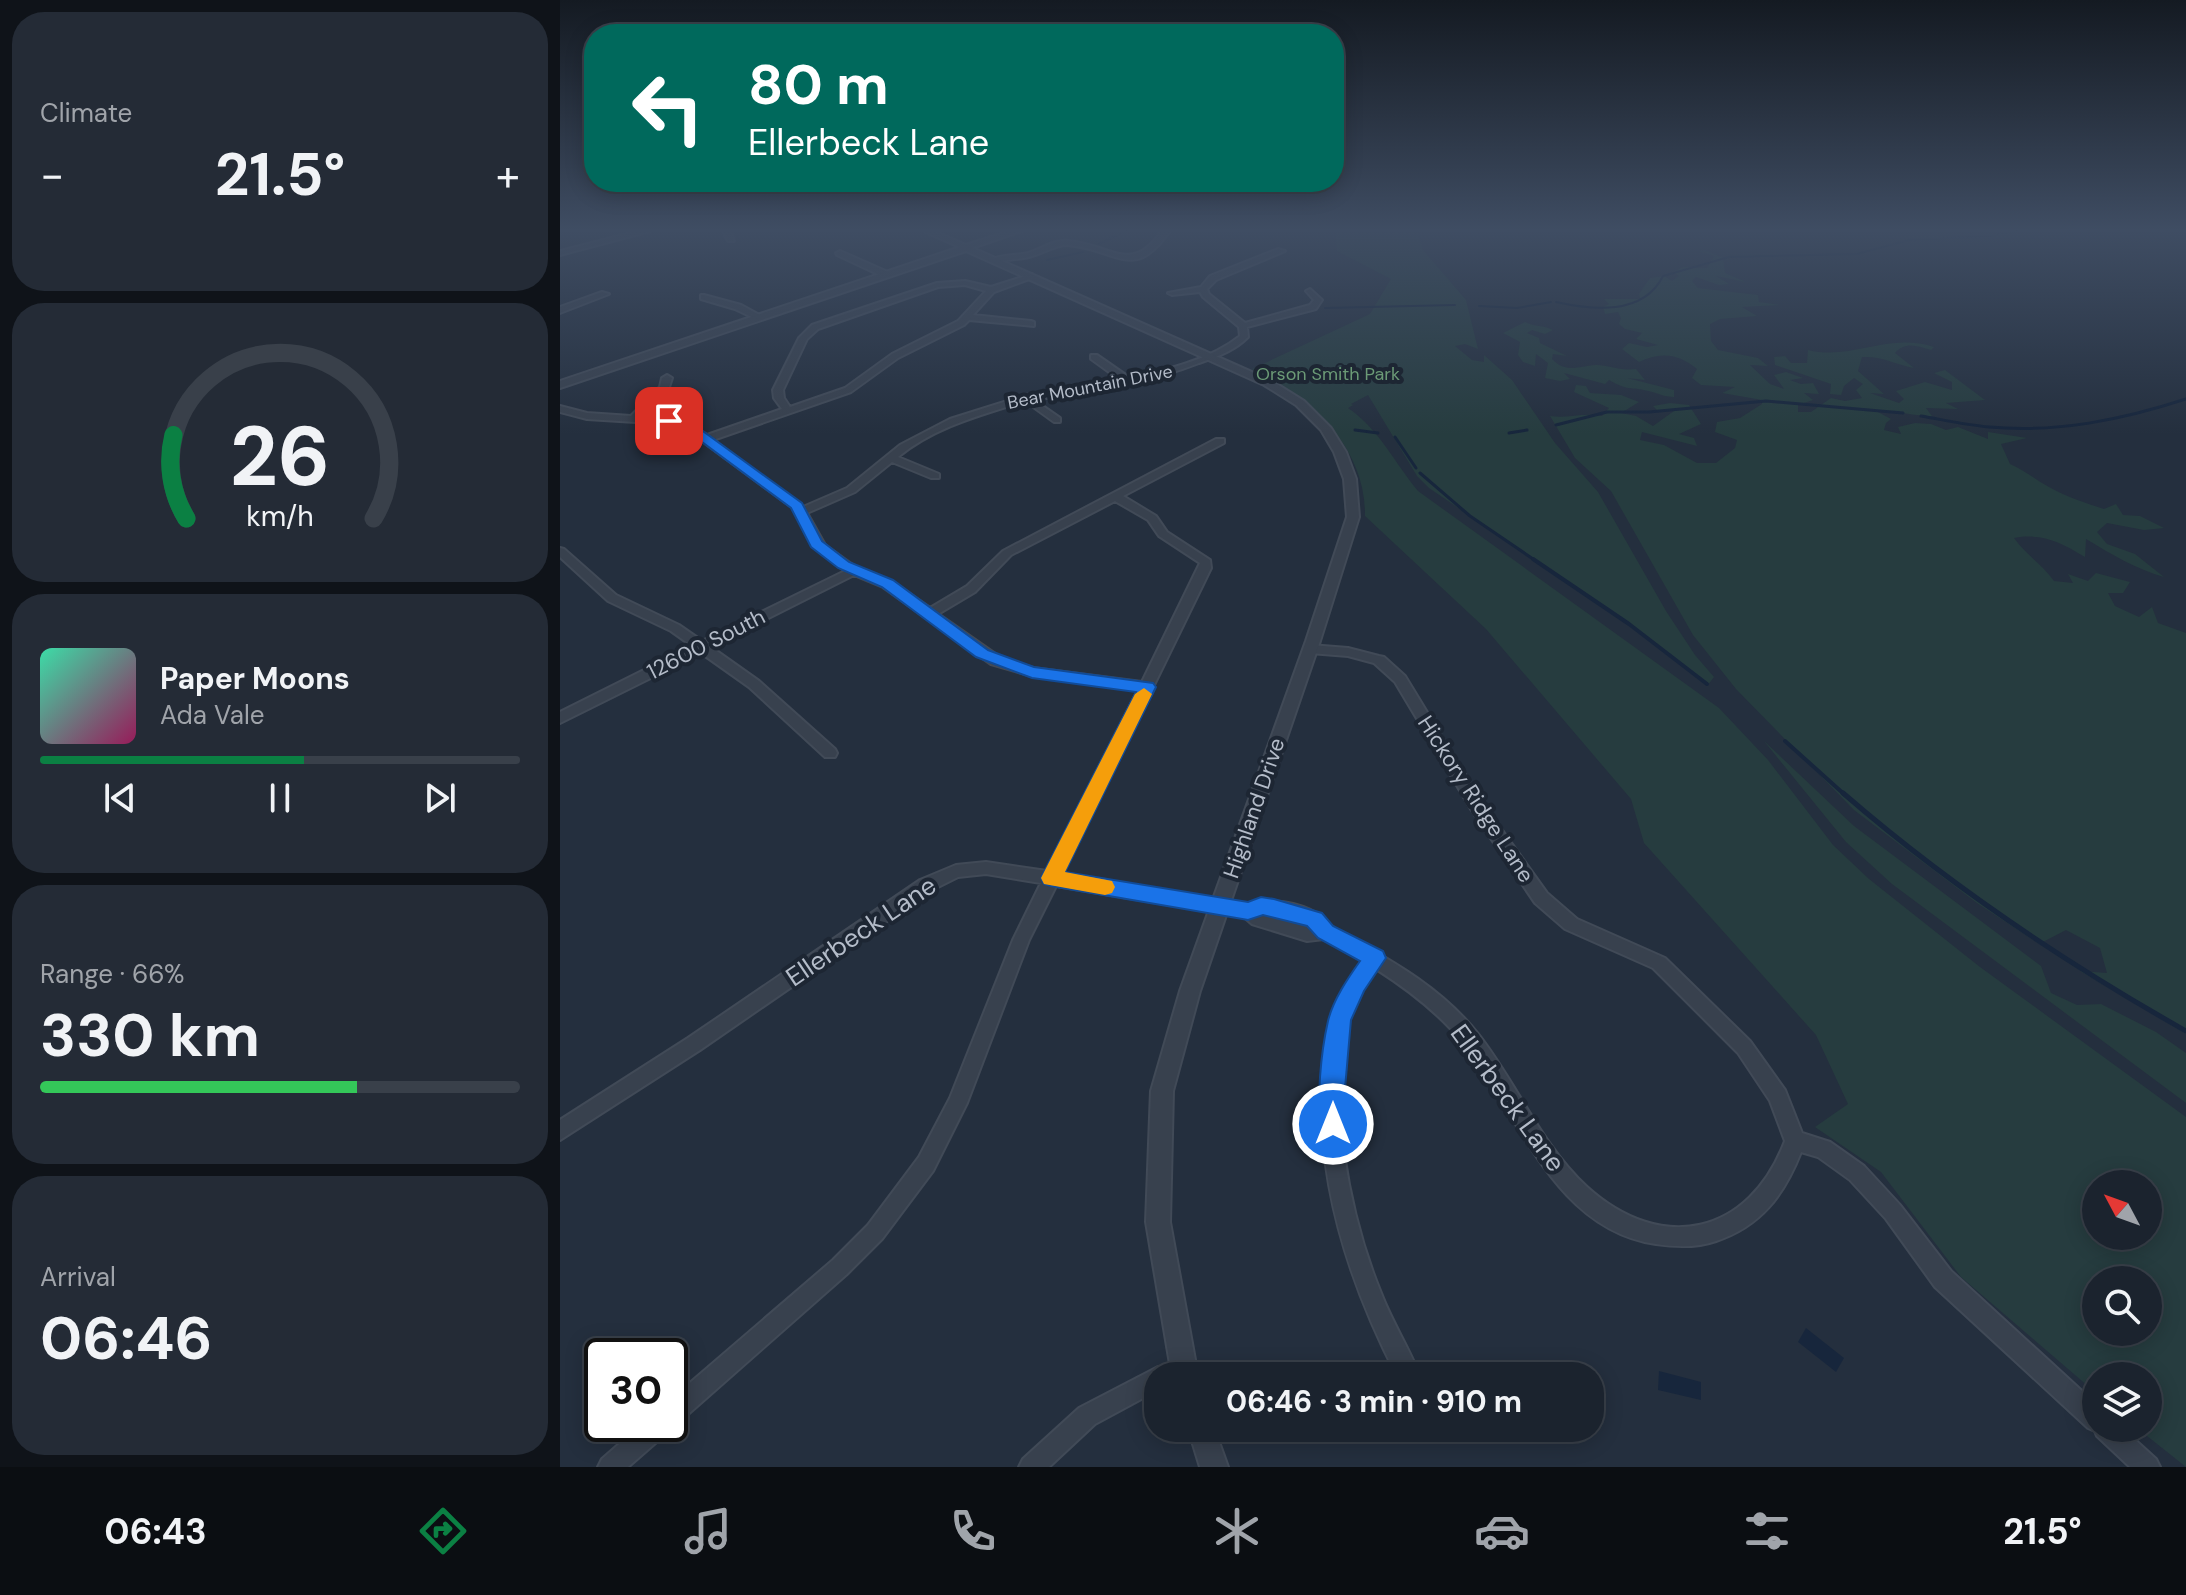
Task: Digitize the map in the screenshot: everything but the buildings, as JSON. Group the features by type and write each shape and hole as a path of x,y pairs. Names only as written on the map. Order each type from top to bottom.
{"street":[{"path":"560,310 595,297"},
{"path":"706,297 759,317"},
{"path":"560,385 819,297"},
{"path":"787,409 779,398 778,390 803,338 815,327 902,297"},
{"path":"705,439 848,390 895,356 942,334 968,317 985,297"},
{"name":"Highland Drive","path":"1078,297 1248,372 1300,403 1325,428 1340,452 1350,479 1353,517 1190,991 1162,1091 1158,1222 1170,1362"},
{"path":"1209,297 1243,326 1313,307 1318,300 1316,297"},
{"path":"968,317 1031,324"},
{"name":"Bear Mountain Drive","path":"802,511 851,490 919,437 953,421 1026,398 1129,382 1186,367 1241,341 1245,333 1243,326"},
{"path":"1094,357 1129,382"},
{"path":"635,417 665,388 667,378"},
{"path":"1026,398 1057,420"},
{"path":"560,409 587,416 635,417 683,425 802,511 816,543 853,571 887,584 982,653 1013,667 1147,687"},
{"path":"929,614 971,589 1007,553 1220,441"},
{"path":"890,457 935,476"},
{"path":"688,1399 840,1267 875,1232 904,1196 938,1143 958,1103 1016,952 1203,575 1206,562 1163,534 1152,518 1115,496"},
{"path":"560,551 612,598 675,628 760,689 830,753"},
{"name":"12600 South","path":"560,718 700,645 853,571"},
{"name":"Hickory Ridge Lane","path":"1310,649 1348,652 1379,660 1400,679 1476,805 1541,898 1571,924 1659,963 1744,1047 1778,1096 1795,1141"},
{"name":"Ellerbeck Lane","path":"560,1131 720,1027 935,879 976,868 1248,911 1258,919 1307,934 1325,932 1375,958 1433,997 1471,1039 1544,1152 1572,1185 1610,1220 1657,1237 1705,1236 1745,1219 1781,1179 1795,1141"},
{"path":"1375,958 1356,984 1340,1020 1331,1100 1334,1147 1345,1214 1367,1285 1403,1362"},
{"path":"1795,1141 1823,1149 1857,1173 1893,1212 1943,1279 2082,1407"},
{"path":"1031,1467 1087,1416 1144,1388"},
{"path":"610,1467 639,1442"},
{"path":"1206,1442 1214,1467"},
{"path":"2120,1442 2148,1467"}],"green space":[{"name":"Orson Smith Park","path":"1380,297 1464,297 1478,349 1465,344 1455,346 1472,360 1484,362 1484,355 1512,380 1555,443 1598,492 1666,611 1695,655 1714,677 1707,686 1632,626 1429,488 1417,476 1368,395 1351,404 1348,408 1377,436 1418,491 1719,708 1768,760 1833,845 1869,879 1980,967 2186,1117 2186,1467 2155,1442 2162,1442 2162,1362 2082,1362 2082,1381 1961,1277 1881,1172 1815,1127 1848,1104 1816,1035 1644,843 1631,799 1486,629 1365,516 1363,491 1356,468 1331,427 1294,394 1252,369 1370,314"},
{"path":"1758,297 1759,302 1780,305 1742,307 1757,316 1720,319 1710,324 1711,341 1718,350 1758,358 1768,366 1750,365 1770,384 1784,389 1774,375 1786,372 1803,378 1790,380 1801,384 1813,383 1819,394 1804,393 1813,400 1798,405 1798,412 1811,412 1831,398 1845,401 1862,398 1856,390 1863,384 1854,378 1844,386 1841,395 1830,394 1831,384 1775,365 1774,357 1785,356 1791,363 1807,363 1808,350 1840,352 1901,343 1934,347 1931,350 1907,346 1895,353 1914,368 1862,357 1858,371 1884,394 1870,393 1899,403 1904,399 1896,391 1925,382 1952,390 1952,382 1934,373 1945,370 1985,400 1946,403 1958,409 1926,408 1932,416 1876,411 1891,419 1884,430 1901,434 1898,427 1915,423 1931,424 1946,430 1958,427 1988,439 1988,432 2027,438 2001,444 2010,464 2069,497 2104,509 2116,504 2123,515 2140,516 2164,528 2144,530 2107,523 2097,532 2107,544 2135,554 2164,577 2114,556 2086,539 2085,557 2051,540 2014,538 2054,581 2073,583 2068,574 2088,581 2096,573 2130,582 2123,593 2108,593 2115,606 2139,617 2152,607 2158,623 2186,633 2186,1034 2080,971 2107,973 2100,948 2066,930 2039,944 1977,903 1854,810 1736,689 1693,635 1611,491 1575,458 1550,416 1602,416 1609,408 1574,392 1576,385 1586,386 1590,393 1621,395 1639,402 1621,413 1636,416 1653,426 1674,411 1658,411 1653,406 1670,403 1689,405 1701,424 1679,434 1694,438 1697,446 1642,432 1640,440 1664,445 1697,463 1716,463 1735,448 1737,440 1715,432 1717,422 1740,418 1762,404 1762,400 1722,393 1735,387 1701,385 1692,378 1697,369 1677,357 1662,355 1639,362 1622,349 1629,343 1647,347 1658,345 1636,339 1642,333 1625,329 1619,324 1621,318 1618,312 1605,314 1603,307 1609,304 1604,299"},
{"path":"1525,322 1553,330 1545,334 1532,330 1527,333 1567,356 1553,354 1552,359 1557,364 1573,368 1596,365 1636,369 1645,380 1627,378 1674,390 1674,397 1626,387 1609,380 1605,384 1564,373 1570,379 1545,378 1548,363 1536,354 1535,366 1523,362 1518,355 1520,342 1503,333"},
{"path":"1764,741 1854,826 2041,966 2051,993 2077,1005 2101,1004 2156,1032 2186,1053 2186,1103 1892,884 1846,842"}],"water":[{"path":"1806,1328 1844,1358 1836,1372 1798,1342"},
{"path":"1659,1371 1701,1382 1701,1400 1658,1390"}],"waterway":[{"path":"1556,302 1600,308 1630,304 1644,297"},
{"path":"1479,306 1517,308 1551,302"},
{"path":"1325,308 1455,305"},
{"path":"1921,416 1989,427 2039,428 2113,419 2186,399"},
{"path":"1556,425 1607,412 1649,412 1766,401 1903,413"},
{"path":"1355,430 1378,433"},
{"path":"1509,433 1527,430"},
{"path":"1395,437 1416,468"},
{"path":"1420,473 1470,516 1536,561"},
{"path":"1533,559 1629,624 1707,684"},
{"path":"1785,741 1845,795"},
{"path":"1843,793 1924,859 2008,921 2186,1031"}],"slow traffic":[{"path":"1105,887 1051,878 1144,694"}],"route":[{"path":"669,421 695,431 797,506 816,543 843,565 880,579 996,661 1032,672 1147,687 1051,878 1248,911 1261,906 1274,907 1314,919 1325,932 1375,958 1356,984 1340,1020 1331,1100 1333,1124"}]}
